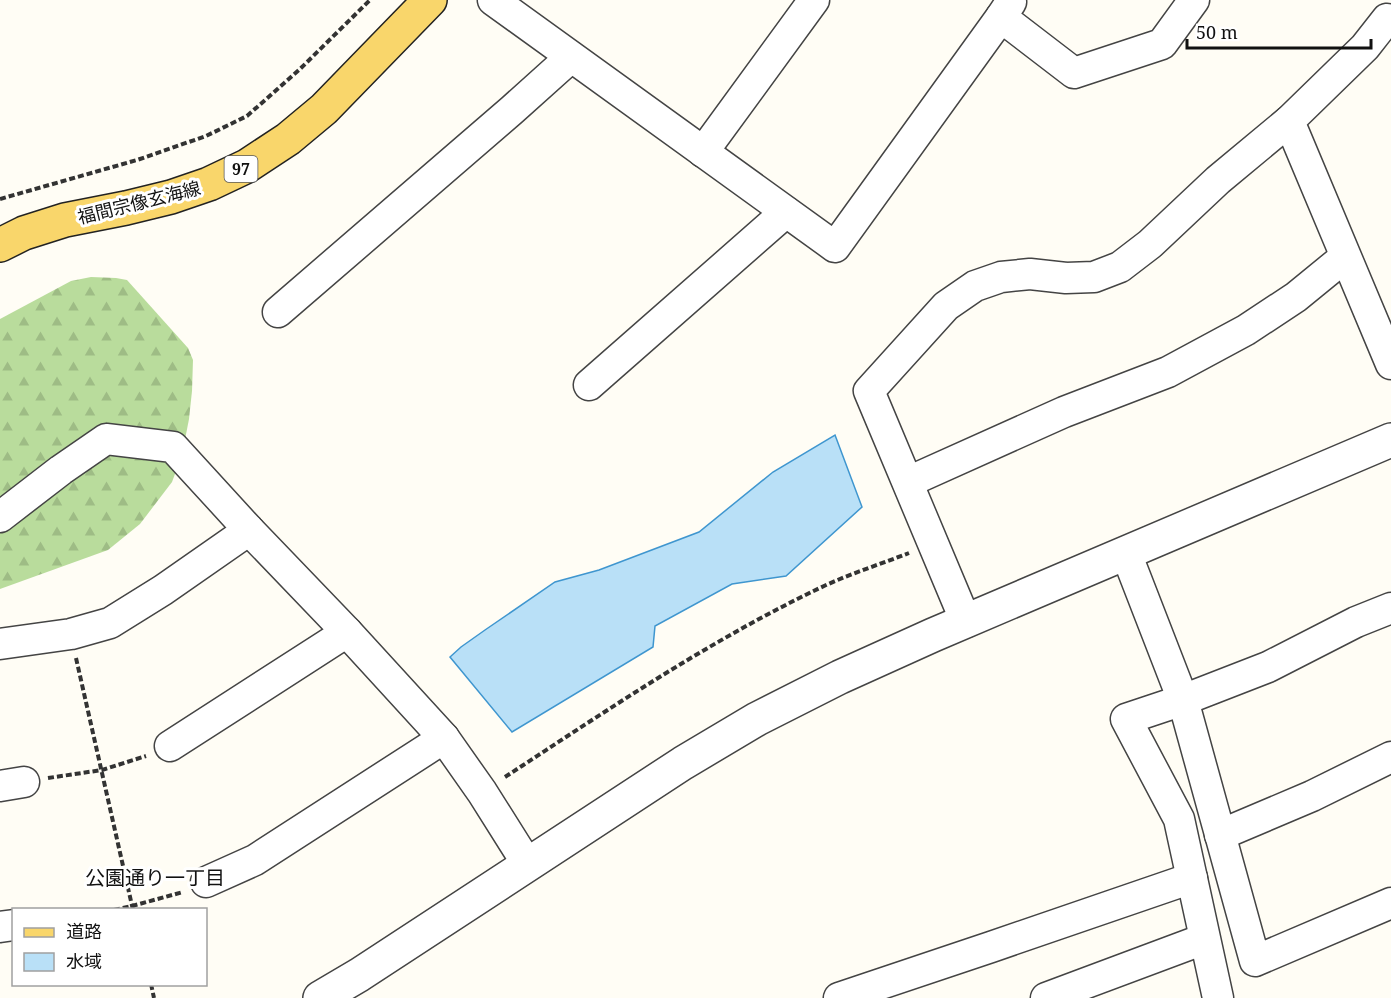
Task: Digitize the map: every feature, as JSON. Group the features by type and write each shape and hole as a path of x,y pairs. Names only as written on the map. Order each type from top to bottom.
{"main road":[{"name":"福間宗像玄海線","path":"0,245 24,233 65,220 171,197 209,184 247,166 288,140 324,109 430,0"}],"street":[{"path":"493,0 835,247 1007,8 1074,73 1162,44 1194,0"},
{"path":"703,152 814,0"},
{"path":"966,622 869,391 946,306 975,286 1001,278 1030,274 1066,278 1094,277 1120,267 1150,244 1218,180 1290,121 1390,21"},
{"path":"278,312 571,57"},
{"path":"1290,121 1391,364"},
{"path":"589,385 786,212"},
{"path":"908,482 1064,412 1168,372 1246,330 1296,297 1345,257"},
{"path":"0,517 106,439 173,447 444,738 482,792 528,865"},
{"path":"320,998 359,975 683,763 756,719 840,677 1391,440"},
{"path":"0,644 71,634 110,623 163,590 249,530"},
{"path":"1126,553 1183,700 1255,961 1391,903"},
{"path":"1218,998 1179,819 1126,719 1268,668 1356,622 1391,608"},
{"path":"170,746 347,633"},
{"path":"206,882 255,860 444,738"},
{"path":"1220,835 1312,796 1391,756"},
{"path":"839,998 1192,878"},
{"path":"1046,998 1204,939"}],"path":[{"path":"0,199 137,160 206,136 247,116 299,70 370,0"},
{"path":"482,792 710,645 826,585 934,543"},
{"path":"71,634 132,908 206,882"},
{"path":"12,784 102,770 170,746"}],"green space":[{"path":"91,277 127,280 188,348 193,360 192,391 182,455 172,482 140,524 108,550 0,589 0,319 71,281"}],"water":[{"path":"835,435 862,507 786,576 732,584 655,626 653,647 512,732 450,657 555,582 599,570 699,532 773,472"}],"district":[{"name":"公園通り一丁目","path":"155,877"}]}
